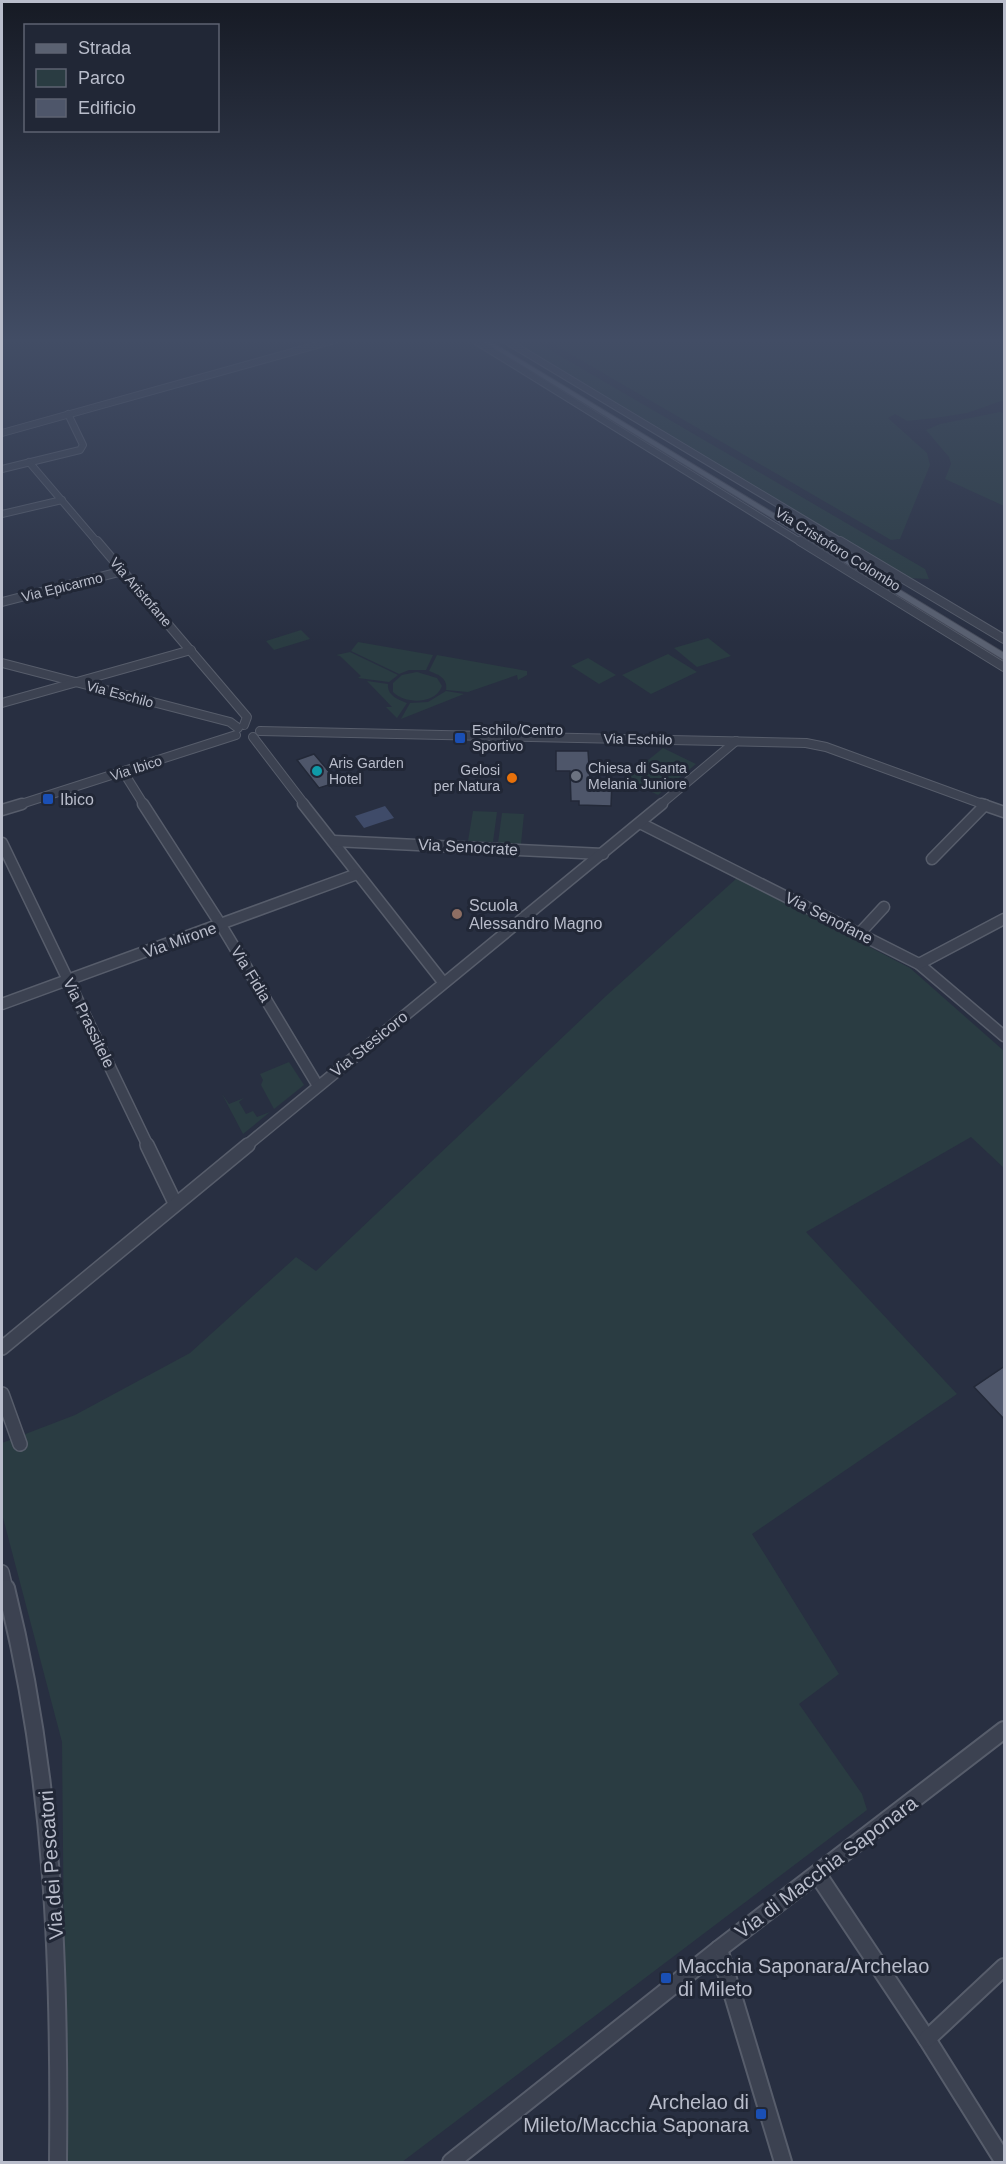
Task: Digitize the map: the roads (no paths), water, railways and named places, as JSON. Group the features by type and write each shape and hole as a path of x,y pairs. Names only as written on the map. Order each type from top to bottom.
{"main road":[{"name":"Via Cristoforo Colombo","path":"650,441 1005,657"},
{"name":"Via Cristoforo Colombo","path":"665,441 1005,649"}],"street":[{"path":"3,467 74,452 82,448 81,441"},
{"name":"Via Cristoforo Colombo","path":"638,441 1005,667"},
{"name":"Via Cristoforo Colombo","path":"670,441 1005,639"},
{"name":"Via Aristofane","path":"29,462 248,717 239,729"},
{"path":"2,514 62,500"},
{"name":"Via Epicarmo","path":"2,602 123,571"},
{"path":"2,704 191,650"},
{"name":"Via Eschilo","path":"2,663 230,722 239,729 243,738 257,734 736,741 816,745 1005,812"},
{"path":"239,729 258,726 257,734 357,874 443,982"},
{"name":"Via Ibico","path":"2,810 124,773 239,729"},
{"name":"Via Stesicoro","path":"2,1348 443,982 603,854 736,741"},
{"name":"Via Fidia","path":"124,773 222,925 318,1086"},
{"path":"932,859 986,805"},
{"name":"Via Senofane","path":"640,823 919,964 1005,1036"},
{"name":"Via Senocrate","path":"334,841 603,854"},
{"name":"Via Prassitele","path":"2,843 175,1203"},
{"name":"Via Mirone","path":"2,1004 357,874"},
{"path":"860,934 884,907"},
{"path":"919,964 1005,919"},
{"path":"2,1394 20,1444"},
{"name":"Via dei Pescatori","path":"2,1572 28,1675 48,1812 60,2003 58,2163"},
{"name":"Via di Macchia Saponara","path":"451,2163 718,1949 818,1875 1005,1730"},
{"path":"818,1875 927,2039 1004,2163"},
{"path":"718,1949 783,2163"},
{"path":"927,2039 1005,1967"}],"water":[{"path":"385,806 394,818 364,828 355,816"}],"place":[{"name":"Eschilo/Centro Sportivo","path":"460,738"},
{"name":"Aris Garden Hotel","path":"317,771"},
{"name":"Chiesa di Santa Melania Juniore","path":"576,776"},
{"name":"Gelosi per Natura","path":"512,778"},
{"name":"Ibico","path":"48,799"},
{"name":"Scuola Alessandro Magno","path":"457,914"},
{"name":"Macchia Saponara/Archelao di Mileto","path":"666,1978"},
{"name":"Archelao di Mileto/Macchia Saponara","path":"761,2114"}]}
